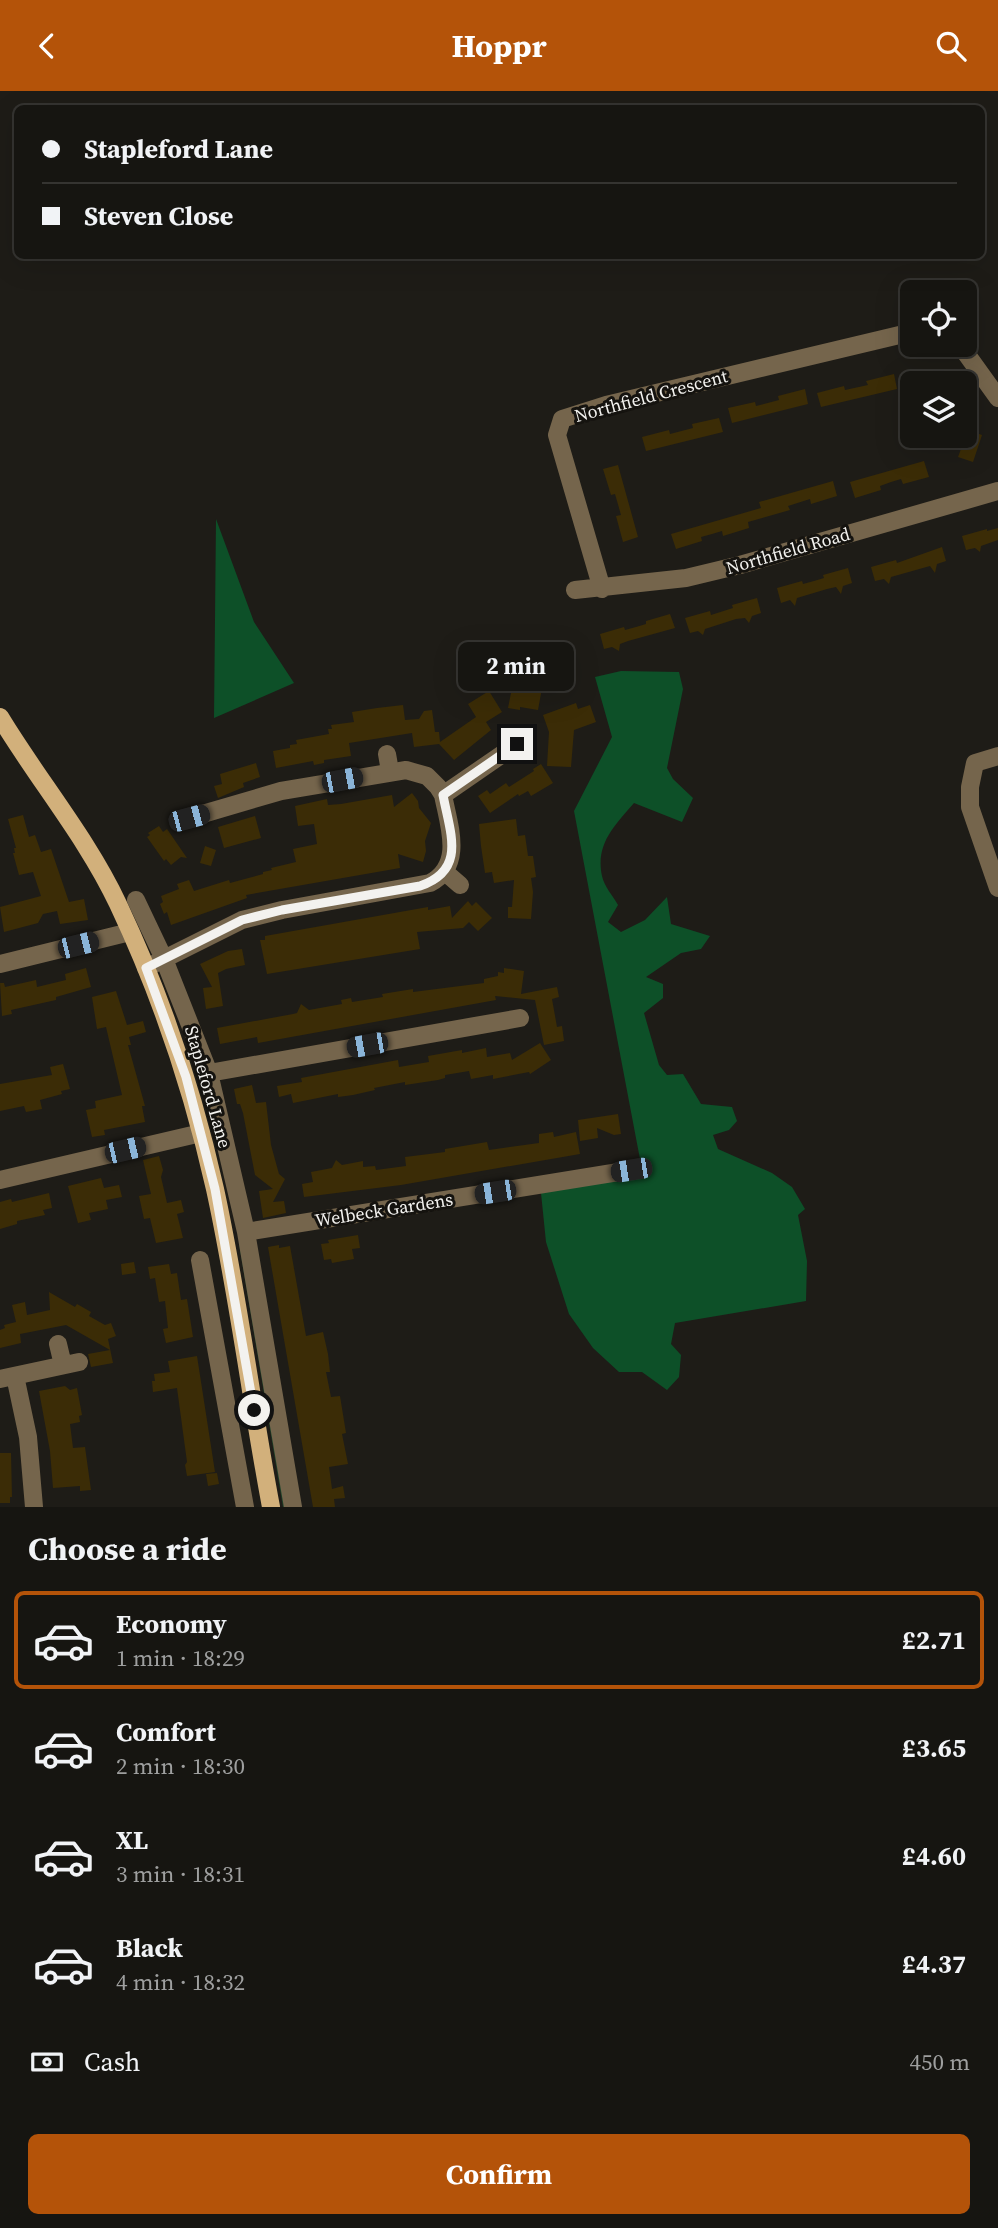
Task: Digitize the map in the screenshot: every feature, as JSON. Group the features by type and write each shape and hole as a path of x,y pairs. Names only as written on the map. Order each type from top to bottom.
{"main road":[{"name":"Stapleford Lane","path":"0,717 97,866 146,968 174,1040 215,1189 271,1507"}],"street":[{"name":"Northfield Crescent","path":"602,589 557,435 562,419 606,405 900,335"},
{"path":"969,357 998,398"},
{"name":"Northfield Road","path":"575,590 686,578 998,491"},
{"path":"443,795 517,744"},
{"path":"998,756 975,763 970,787 970,807 983,849 994,861 998,888"},
{"path":"146,968 242,920 282,910 420,886 440,878 452,854 443,795 438,787 427,776 388,763 292,789 202,820"},
{"path":"445,872 460,885"},
{"name":"Stapleford Lane","path":"136,900 164,959 209,1073 246,1232 293,1507"},
{"path":"0,964 130,932"},
{"path":"209,1073 501,1030 520,1018"},
{"path":"0,1180 201,1133"},
{"path":"602,1156 605,1174"},
{"name":"Welbeck Gardens","path":"246,1232 631,1170"},
{"path":"198,1260 245,1507"},
{"path":"34,1507 28,1437 8,1378 71,1364 58,1344"}],"green space":[{"path":"216,519 254,622 294,683 214,718"},
{"path":"621,671 679,672 683,689 667,768 673,779 693,798 682,822 634,803 614,827 601,854 602,876 618,905 608,922 621,932 645,920 667,897 671,924 710,936 701,949 681,953 646,977 663,984 663,998 644,1013 659,1065 667,1075 683,1074 701,1104 732,1107 737,1121 729,1130 713,1135 718,1149 772,1173 792,1187 805,1209 798,1215 807,1261 806,1301 675,1323 671,1344 681,1355 679,1377 667,1390 642,1372 619,1372 593,1348 569,1314 546,1242 541,1193 643,1175 574,811 612,737 595,677"},
{"path":"242,1243 288,1507 283,1507 239,1244"}],"building":[{"path":"894,374 897,389 821,407 817,393 844,386 845,390 868,385 866,381"},
{"path":"805,389 808,404 732,423 728,408 755,402 756,406 779,400 778,396"},
{"path":"719,418 723,432 646,451 642,437 669,430 670,434 693,428 692,424"},
{"path":"977,433 982,435 973,462 958,457 961,448 977,448"},
{"path":"924,461 929,477 903,484 901,479 880,486 881,490 855,498 850,482"},
{"path":"618,465 638,537 623,542 616,516 621,515 603,469"},
{"path":"833,481 837,496 811,504 810,499 788,506 790,510 748,522 749,528 723,536 722,531 701,537 702,541 676,549 671,534 761,508 759,502"},
{"path":"998,528 998,540 981,546 980,552 975,548 966,550 962,536"},
{"path":"942,547 946,561 937,564 935,573 930,566 891,577 889,584 884,579 875,581 871,567 896,560 897,563"},
{"path":"848,568 852,583 843,586 841,594 836,587 797,598 795,606 790,600 781,603 777,588 802,581 803,584 814,581 824,578 823,575"},
{"path":"757,598 761,613 752,616 749,623 745,618 736,619 705,629 703,635 698,631 690,633 685,618 710,611 711,615 733,608 732,605"},
{"path":"670,614 675,628 620,644 619,651 612,647 604,649 600,634 624,627 625,630 636,627"},
{"path":"514,678 525,680 524,685 542,688 538,710 508,708"},
{"path":"489,691 502,712 486,722 491,730 454,760 439,744 414,747 412,733 349,743 351,756 324,760 324,763 314,765 313,761 276,768 273,751 290,748 290,745 297,744 296,740 329,734 331,725 354,722 352,712 377,708 403,705 405,720 419,719 424,711 432,710 435,732 439,732 440,742 476,717 468,704"},
{"path":"576,703 578,709 590,705 596,722 574,730 571,767 547,766 549,732 543,715"},
{"path":"256,763 260,777 243,783 244,787 218,798 214,786 222,784 220,774"},
{"path":"541,764 553,783 531,796 528,791 519,796 518,794 490,813 478,796 487,790 490,794 506,783 509,787"},
{"path":"412,793 419,808 431,823 425,841 423,862 398,854 400,868 246,895 247,898 171,925 167,912 164,914 160,904 163,902 161,896 179,889 177,884 189,880 194,891 229,880 230,883 263,874 272,870 271,868 296,862 293,849 317,844 314,824 298,826 295,806 327,799 328,805 392,795 394,807"},
{"path":"23,815 29,837 35,835 41,852 51,849 69,902 84,899 88,920 60,924 57,911 43,914 38,923 4,932 0,907 41,896 33,872 19,875 13,853 16,848 8,819"},
{"path":"255,816 261,838 224,848 218,827"},
{"path":"516,819 518,836 525,835 528,856 533,856 536,877 531,878 531,919 508,918 508,907 512,907 514,880 494,883 492,872 485,873 479,824"},
{"path":"159,826 163,832 167,829 187,858 181,857 171,865 166,859 164,861 147,837 150,835 148,833"},
{"path":"205,846 216,850 211,866 200,863"},
{"path":"468,901 472,906 476,902 492,918 478,931 469,922 463,928 417,932 420,949 267,974 260,940 265,940 265,936 428,907 428,910 450,906 452,918"},
{"path":"242,949 245,965 218,973 223,1006 206,1009 203,988 212,987 200,964 228,951"},
{"path":"86,968 91,987 56,997 56,1000 11,1010 12,1014 2,1016 0,983 4,983 5,987 36,980 37,987 66,980 65,974"},
{"path":"504,968 524,971 521,994 557,987 559,997 552,999 557,1027 562,1026 564,1041 544,1045 535,1000 495,996 496,1000 258,1043 257,1037 220,1044 217,1028 297,1013 301,1004 309,1010 342,1004 341,1000 351,998 352,1002 413,989 413,992 484,983 484,979 498,976 498,972 504,973"},
{"path":"116,991 127,1025 143,1021 146,1032 129,1037 131,1045 128,1045 145,1106 142,1106 145,1122 104,1130 105,1135 92,1137 86,1110 96,1108 95,1101 122,1095 106,1027 97,1029 92,997"},
{"path":"540,1043 551,1060 530,1074 529,1072 493,1079 493,1075 471,1079 469,1071 445,1075 445,1078 438,1080 405,1085 405,1082 374,1088 375,1090 353,1095 338,1097 338,1094 293,1103 291,1094 279,1097 277,1086 302,1082 301,1078 398,1060 399,1067 429,1062 428,1056 462,1050 462,1053 486,1048 487,1057 510,1053 512,1060"},
{"path":"63,1064 70,1089 40,1100 42,1109 26,1112 24,1106 0,1111 0,1084 52,1075 50,1067"},
{"path":"252,1085 256,1103 266,1102 271,1145 279,1174 285,1179 273,1202 284,1201 286,1213 263,1218 259,1191 273,1189 255,1175 243,1113 240,1104 237,1104 234,1089"},
{"path":"618,1114 621,1134 614,1135 597,1128 598,1138 580,1141 578,1120"},
{"path":"553,1132 554,1137 576,1132 580,1154 401,1185 304,1197 302,1184 313,1182 311,1172 332,1168 336,1160 342,1165 363,1161 363,1167 375,1166 376,1170 406,1166 405,1157 445,1152 445,1149 487,1142 489,1150 539,1143 539,1134"},
{"path":"159,1156 167,1203 181,1200 184,1212 177,1214 183,1238 156,1243 150,1218 144,1219 139,1196 151,1194 143,1160"},
{"path":"101,1178 104,1188 119,1185 122,1197 106,1200 108,1209 89,1213 91,1220 78,1223 68,1186"},
{"path":"49,1193 52,1208 43,1210 45,1215 17,1221 17,1224 0,1229 0,1202 11,1199 12,1202"},
{"path":"358,1235 360,1248 352,1249 354,1259 332,1263 331,1259 324,1260 321,1244 329,1243 328,1240"},
{"path":"279,1245 279,1248 290,1246 306,1336 323,1332 328,1354 330,1372 326,1372 331,1397 340,1396 346,1433 342,1434 348,1464 329,1467 332,1489 343,1486 345,1498 334,1499 335,1507 313,1507 268,1247"},
{"path":"134,1262 136,1273 122,1275 121,1264"},
{"path":"169,1264 171,1274 177,1273 181,1300 187,1299 193,1337 166,1343 163,1329 168,1328 165,1301 159,1302 155,1278 150,1279 148,1267"},
{"path":"49,1292 75,1307 77,1304 91,1312 89,1316 105,1325 111,1323 116,1336 108,1339 113,1363 91,1367 88,1354 110,1350 66,1325 20,1334 21,1343 0,1348 0,1330 5,1328 4,1325 16,1322 12,1305 25,1302 27,1315 50,1310"},
{"path":"197,1356 215,1472 187,1476 177,1388 153,1392 152,1381 155,1381 154,1374 170,1372 168,1361"},
{"path":"65,1386 70,1390 77,1388 82,1415 79,1416 80,1422 70,1424 73,1448 85,1447 91,1490 80,1491 80,1486 53,1488 50,1451 39,1391"},
{"path":"0,1453 11,1453 10,1503 0,1503"},
{"path":"217,1473 219,1484 208,1486 206,1474"}],"route":[{"path":"254,1410 215,1189 186,1077 146,968 242,920 282,910 420,886 440,878 450,864 452,854 443,795 517,744"}]}
